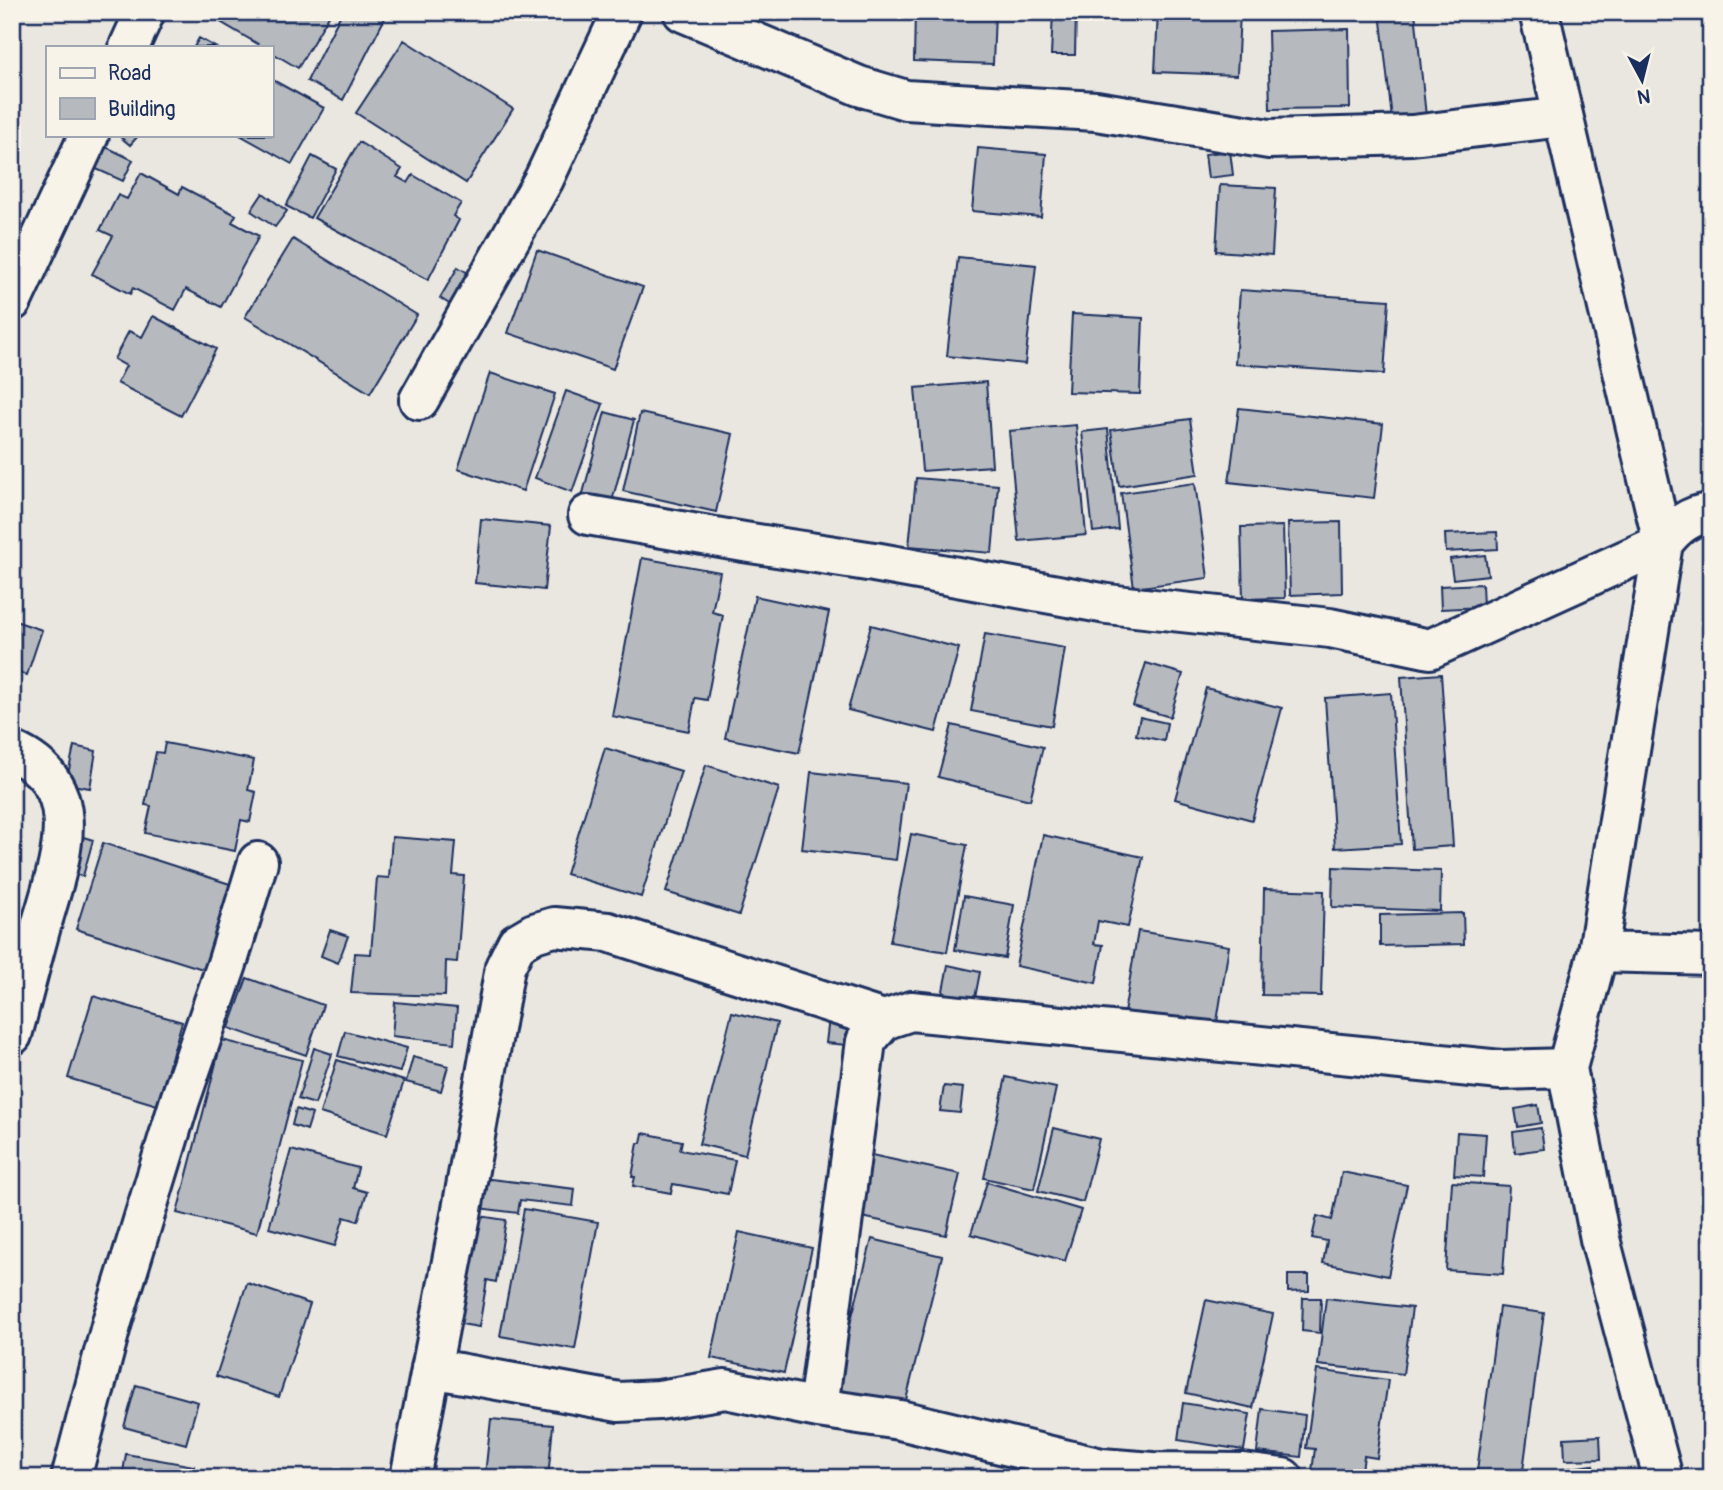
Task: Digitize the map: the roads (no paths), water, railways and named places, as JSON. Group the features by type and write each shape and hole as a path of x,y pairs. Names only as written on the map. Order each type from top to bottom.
{"street":[{"path":"129,46 145,12"},
{"path":"419,400 544,179 622,12"},
{"path":"683,12 859,86 906,100 1096,111 1269,139 1412,135 1563,117"},
{"path":"1539,12 1663,543 1598,952 1567,1068 1600,1239 1663,1478"},
{"path":"12,301 89,136"},
{"path":"588,514 1107,604 1329,628 1430,649 1663,543 1675,527 1701,514 1711,513"},
{"path":"12,751 43,768 59,797 64,838 57,873 12,1035"},
{"path":"71,1478 112,1322 180,1100 227,964 258,862"},
{"path":"410,1478 505,967 517,943 534,933 554,927 608,932 884,1020"},
{"path":"1598,952 1711,955"},
{"path":"818,1408 866,1041 884,1020 911,1011 1501,1070 1567,1068"},
{"path":"431,1368 619,1402 725,1389 818,1408 900,1420 1101,1468 1153,1472 1243,1473 1283,1478"}]}
